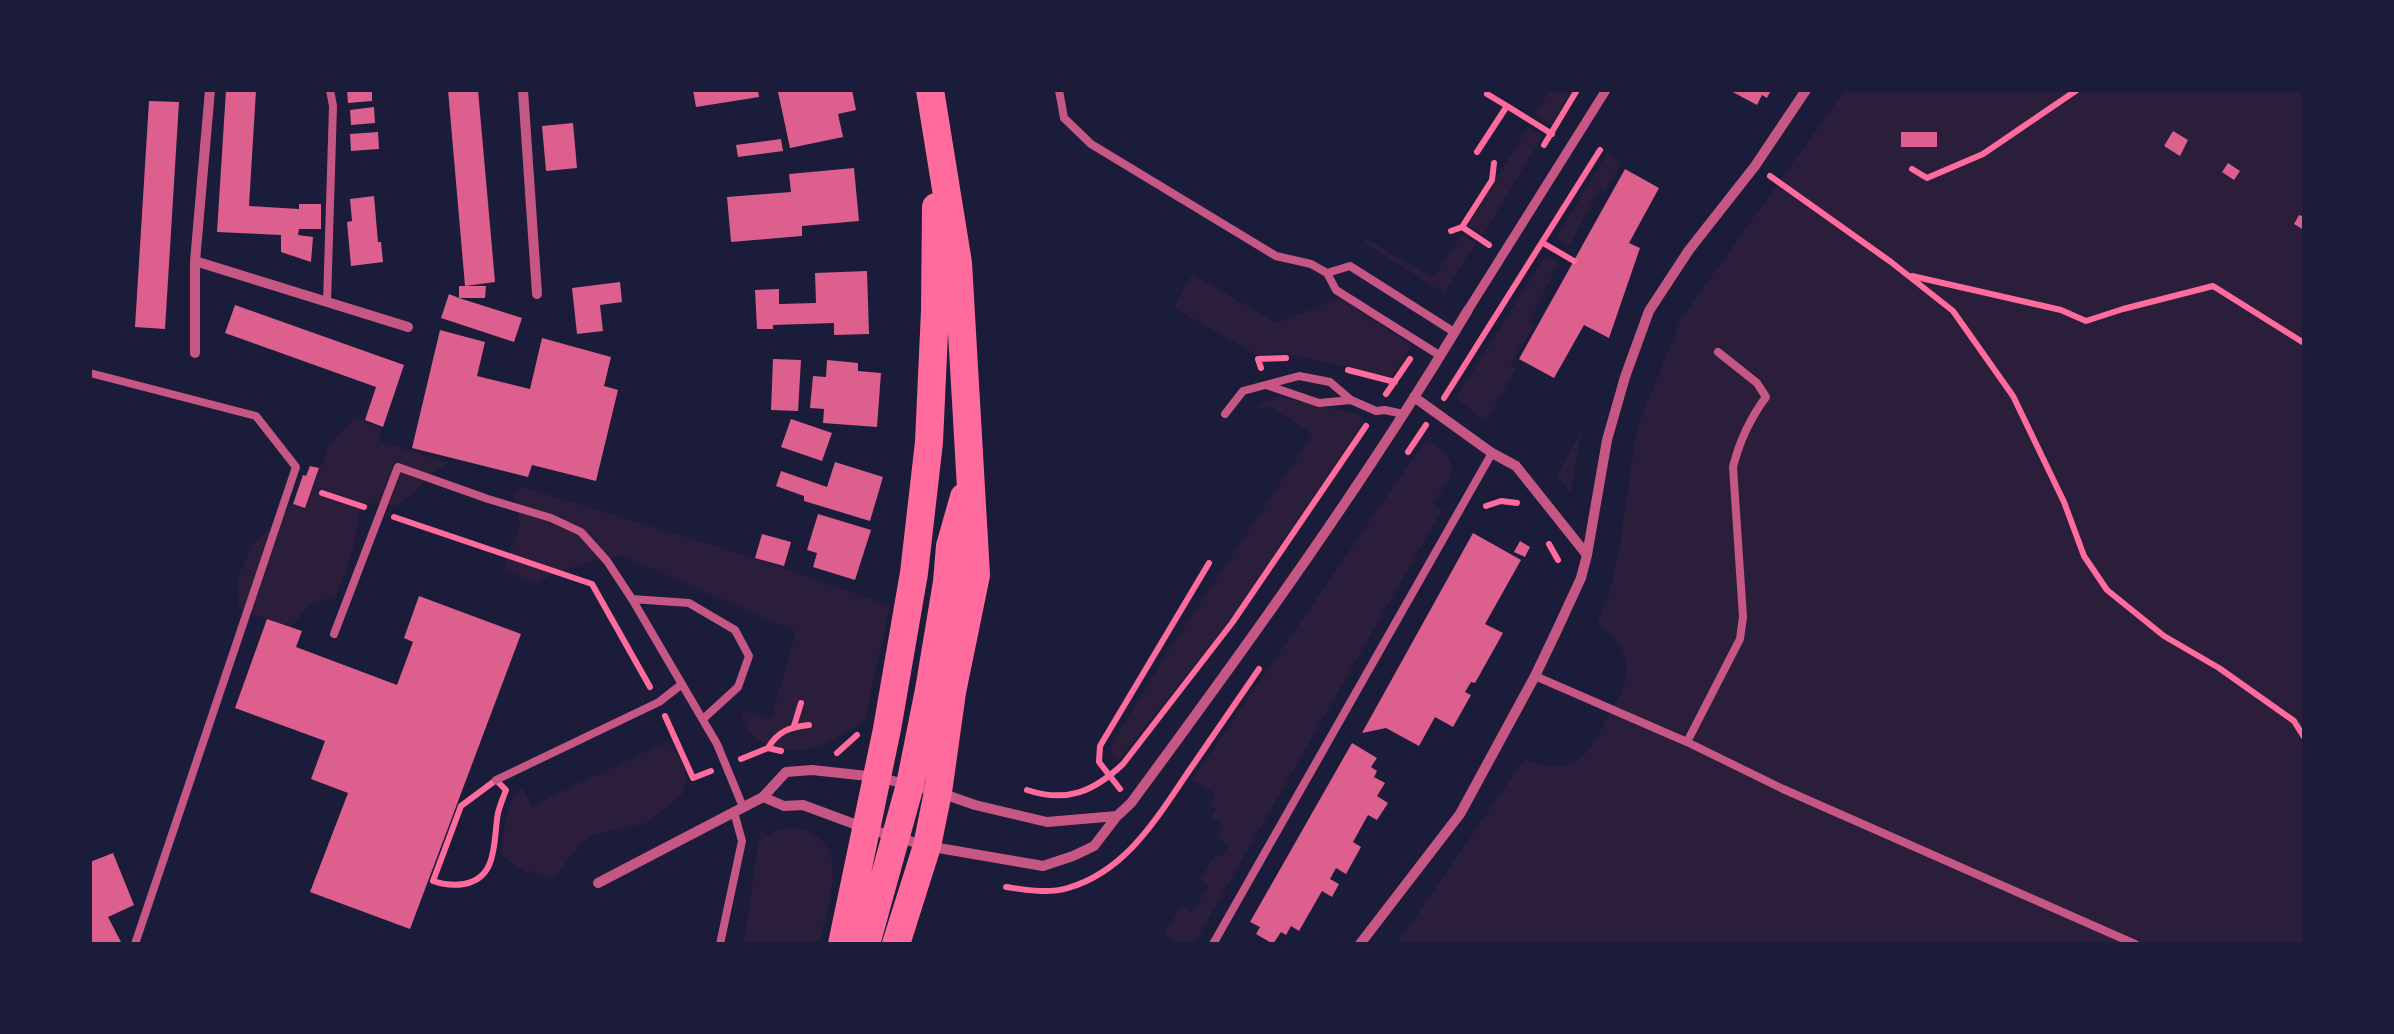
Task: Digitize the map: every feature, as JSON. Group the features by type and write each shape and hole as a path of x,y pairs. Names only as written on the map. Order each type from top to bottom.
{"highway":[{"path":"896,944 927,846 976,575 958,263 930,90"},
{"path":"842,944 887,729 914,573 930,442 937,126"},
{"path":"866,944 910,785 929,690 950,546 970,474"}],"street":[{"path":"194,353 195,261 210,90"},
{"path":"524,90 537,294"},
{"path":"762,797 784,806 804,805 927,846 1044,866 1094,846 1131,803 1276,603 1414,397 1606,90"},
{"path":"1360,944 1460,814 1536,676 1581,578 1606,440 1649,311 1689,250 1756,166 1806,90"},
{"path":"195,261 408,327"},
{"path":"1414,397 1516,466 1588,555"},
{"path":"598,883 762,797 786,772 812,770 877,777 1047,822 1117,816"}],"lane":[{"path":"327,302 333,106 330,90"},
{"path":"1059,90 1064,118 1091,144 1276,256 1311,264 1327,273 1336,290 1440,354"},
{"path":"1327,273 1350,266 1454,332"},
{"path":"1687,742 1740,639 1743,617 1733,468 1737,451 1766,398 1757,383 1718,352"},
{"path":"90,374 256,416 296,467 135,944"},
{"path":"1225,414 1243,391 1299,376 1330,382 1351,400 1376,411 1403,414"},
{"path":"1267,385 1318,403 1351,400"},
{"path":"1213,944 1492,453"},
{"path":"334,634 398,467 582,532 632,599 728,764 742,841 720,944"},
{"path":"632,599 689,602 736,630 748,656 738,686 702,719"},
{"path":"1536,676 2135,944"},
{"path":"496,780 659,702 682,684"}],"path":[{"path":"1542,148 1577,90"},
{"path":"1912,169 1927,178 1983,154 2078,90"},
{"path":"1486,94 1571,145"},
{"path":"1477,152 1507,106"},
{"path":"1451,232 1462,227 1492,180 1494,162"},
{"path":"1756,166 1953,311 2013,396 2064,502 2084,556 2107,590 2164,636 2219,668 2294,722 2304,737"},
{"path":"1462,227 1486,241 1500,258"},
{"path":"1476,256 1486,241"},
{"path":"1543,243 1574,261"},
{"path":"1906,274 2060,310 2086,322 2212,286 2302,339"},
{"path":"1026,790 1044,796 1078,794 1123,764 1232,623 1420,341"},
{"path":"322,492 592,584 659,702 693,778 768,748 787,754"},
{"path":"1478,510 1489,504 1513,501 1528,511"},
{"path":"1558,560 1569,533"},
{"path":"1547,540 1562,570"},
{"path":"1131,803 1099,762 1100,746 1209,563"},
{"path":"794,726 800,703"},
{"path":"768,748 774,737 794,726 808,724"},
{"path":"827,756 837,753 868,725 887,729"},
{"path":"496,780 506,790 498,809 493,856 487,870 477,881 465,884 446,886 433,881 462,806 496,780"}],"shaded area":[{"path":"1549,90 1572,90 1551,125 1535,115"},
{"path":"1845,90 2304,90 2304,944 1397,944 1524,759 1555,766 1576,761 1592,745 1619,696 1627,674 1625,657 1617,642 1597,624 1611,588 1620,544 1637,427 1681,319"},
{"path":"1528,127 1543,135 1483,235 1468,226"},
{"path":"1607,154 1621,163 1605,191 1600,188 1569,246 1556,238"},
{"path":"1462,235 1476,243 1444,293 1364,243 1367,239 1433,278"},
{"path":"1545,256 1559,263 1529,321 1535,325 1510,363 1516,368 1486,422 1456,398"},
{"path":"1192,274 1277,323 1339,298 1412,345 1392,377 1281,353 1259,356 1174,308"},
{"path":"1276,396 1358,414 1365,420 1226,625 1119,760 1114,758 1112,746 1119,732 1166,655 1313,434 1269,406 1262,410 1256,405"},
{"path":"355,418 381,428 379,441 449,463 431,473 411,496 395,506 371,503 359,513 351,556 335,596 309,606 291,627 239,609 238,576 254,542 292,506 305,508 330,443"},
{"path":"1582,429 1571,493 1557,476"},
{"path":"1426,439 1446,455 1452,468 1434,503 1442,510 1194,944 1176,944 1164,934 1181,906 1192,912 1209,885 1200,879 1216,854 1222,857 1229,845 1216,836 1222,824 1211,817 1216,809 1209,805 1215,793 1192,780"},
{"path":"519,486 755,558 890,606 865,719 859,726 809,749 787,750 765,744 749,731 742,711 771,719 796,632 623,556 579,565 537,583 503,569 520,528 514,494"},
{"path":"668,741 682,762 687,779 682,795 646,823 596,834 580,844 554,878 530,870 526,873 501,855 509,810 522,788 532,806"},
{"path":"787,827 809,832 823,842 831,855 832,890 819,944 744,944 760,830 770,836"}],"building":[{"path":"226,90 256,90 249,206 299,209 299,204 321,204 321,229 299,229 298,235 313,237 311,262 281,252 281,235 217,232"},
{"path":"347,90 372,90 372,101 348,103"},
{"path":"448,90 478,90 495,282 465,286"},
{"path":"693,90 758,90 759,97 696,107"},
{"path":"852,90 856,110 838,114 843,137 790,148 778,92"},
{"path":"1729,90 1771,90 1767,98 1762,95 1757,105"},
{"path":"149,101 179,102 165,329 135,327"},
{"path":"374,107 375,123 351,125 350,110"},
{"path":"573,123 577,168 546,171 542,126"},
{"path":"2173,131 2188,140 2180,156 2164,146"},
{"path":"378,132 379,149 351,151 350,134"},
{"path":"1901,132 1937,132 1937,147 1901,147"},
{"path":"781,139 783,151 738,157 736,145"},
{"path":"2228,163 2240,171 2234,180 2222,172"},
{"path":"854,168 859,221 802,226 802,236 731,242 727,197 791,192 789,174"},
{"path":"1625,169 1659,188 1629,243 1640,248 1609,338 1584,325 1554,378 1519,359"},
{"path":"374,196 383,262 351,266 347,222 352,221 350,199"},
{"path":"2299,215 2304,217 2304,230 2294,224"},
{"path":"867,271 869,334 834,335 834,323 757,329 755,290 779,289 779,304 816,303 815,273"},
{"path":"620,282 622,302 600,305 603,331 577,334 572,288"},
{"path":"459,286 486,286 485,298 459,298"},
{"path":"449,294 522,318 514,342 441,318"},
{"path":"235,305 404,365 383,427 365,420 376,387 225,333"},
{"path":"440,330 485,342 477,376 530,389 542,338 611,357 604,386 618,390 596,481 532,465 528,477 412,448"},
{"path":"773,359 801,360 798,411 771,410"},
{"path":"827,360 858,363 858,371 881,373 877,427 823,423 824,409 810,408 813,376 826,377"},
{"path":"791,419 832,433 822,461 781,447"},
{"path":"835,462 883,477 870,521 804,501 804,496 776,486 781,471 827,487"},
{"path":"310,466 319,468 305,508 293,504"},
{"path":"818,514 871,530 855,580 813,567 817,553 807,550"},
{"path":"1473,533 1521,560 1485,624 1503,633 1475,683 1471,682 1465,692 1471,695 1453,727 1435,717 1419,746 1386,728 1362,733"},
{"path":"762,534 791,542 784,566 755,558"},
{"path":"1520,541 1530,547 1525,557 1514,552"},
{"path":"419,596 521,634 410,929 310,892 348,793 311,779 325,741 235,708 267,619 302,631 296,647 397,685 413,642 404,638"},
{"path":"1352,743 1377,758 1371,767 1377,771 1374,777 1385,783 1377,796 1388,803 1377,820 1368,815 1353,842 1361,847 1346,874 1336,868 1330,879 1339,884 1332,897 1322,891 1299,931 1291,926 1273,944 1256,934 1260,927 1250,922"},
{"path":"113,853 134,905 108,917 122,944 90,944 90,862"}]}
